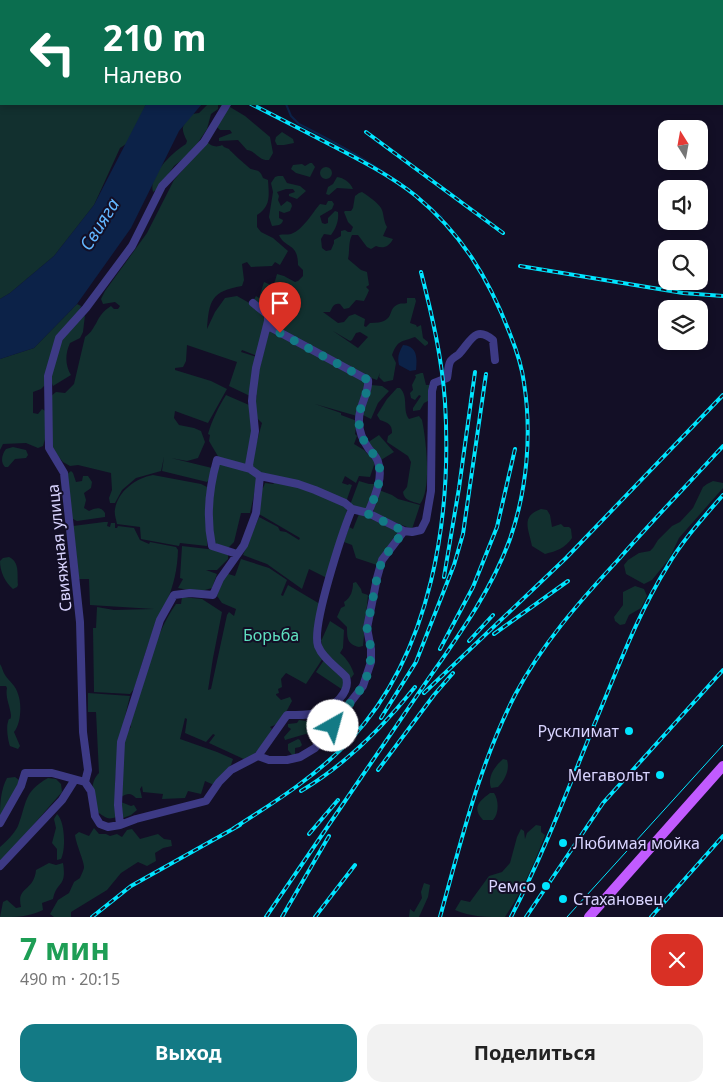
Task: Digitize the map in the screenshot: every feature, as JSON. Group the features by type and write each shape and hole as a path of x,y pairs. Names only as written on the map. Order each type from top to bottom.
{"main road":[{"path":"589,917 723,766"}],"street":[{"name":"Свияжная улица","path":"85,782 88,770 83,732 80,622 64,473 49,448 48,376 59,338 86,308 132,246 162,186 204,142 226,105"},
{"path":"250,469 249,462 255,431 253,391 256,368 268,326 268,315 253,303"},
{"path":"268,326 368,380 359,422 365,443 378,460 380,472 378,485 368,514"},
{"path":"237,554 212,546 208,525 211,485 217,460 250,469 260,476 298,484 315,490 345,503 352,509 368,514 404,531 421,530 426,520 431,492 432,391 434,383 447,378 450,362 472,338 480,333 493,340 495,360"},
{"path":"120,825 118,798 121,742 160,620 174,595 190,593 213,595 220,579 244,545 256,513 260,476"},
{"path":"0,823 21,786 25,773 52,773 85,782 90,791 95,816 100,824 108,827 206,801 219,782 231,770 258,756 287,715 306,715 320,712 338,700 347,688 346,677 318,648 317,638 325,594 342,534 352,509"},
{"path":"258,756 269,760 287,760 300,757 315,748 363,686 371,662 371,649 367,628 377,578 382,560 404,531"},
{"path":"0,866 62,800 74,780"}],"green space":[{"path":"0,105 146,105 132,140 120,148 94,205 54,256 10,293 0,299"},
{"path":"207,105 218,105 218,109 211,114 207,129 197,144 174,166 159,188 153,192 152,185 158,171 175,152 186,144 187,141 183,133 184,124 192,114 199,113"},
{"path":"230,107 245,116 270,137 273,153 269,160 263,159 247,150 238,140 219,141 219,138 232,133 230,130 220,130 217,127 225,109"},
{"path":"282,132 293,139 294,143 277,145 276,137"},
{"path":"207,142 210,145 222,145 229,149 251,169 258,171 263,178 268,180 268,200 265,208 257,215 257,227 261,232 273,238 288,251 280,265 275,262 272,266 251,267 247,262 242,264 244,280 242,286 218,294 211,304 209,311 207,329 215,312 225,298 237,296 260,309 267,316 257,356 242,350 241,352 257,357 250,396 229,386 237,362 187,345 186,361 183,367 175,368 175,370 211,381 227,389 208,423 175,411 174,418 179,425 201,431 205,442 198,458 187,461 171,458 212,468 209,480 207,482 162,471 164,457 161,471 136,478 122,490 115,503 110,503 109,498 112,490 111,473 78,465 70,466 63,462 52,446 51,396 56,392 65,393 74,384 85,337 106,310 111,306 114,309 118,309 120,306 115,302 103,304 101,299 105,291 147,233 174,180"},
{"path":"310,163 315,167 310,177 296,173 291,169 293,165 302,164 305,166"},
{"path":"324,167 328,167 332,173 328,179 324,179 320,175 320,171"},
{"path":"278,176 283,176 287,183 300,186 306,191 297,199 289,196 289,194 295,192 293,189 277,192 281,206 287,201 292,206 290,211 284,213 279,211 279,218 283,220 282,223 272,226 269,217 273,192 271,183"},
{"path":"337,177 350,184 353,189 337,188 329,195 326,194 328,187 333,184"},
{"path":"362,192 381,208 387,227 383,236 393,239 386,247 376,246 371,249 367,247 358,235 352,235 348,259 361,270 367,272 369,285 366,287 369,291 364,301 356,300 349,308 344,309 340,304 336,304 330,312 323,312 338,323 344,322 349,316 355,314 365,319 364,326 366,327 370,323 384,321 395,306 407,303 407,298 415,298 416,301 410,323 417,327 421,325 423,338 428,344 425,346 415,337 398,344 392,355 396,363 393,380 384,382 379,377 380,373 377,380 363,375 270,326 274,316 262,306 277,274 295,282 303,276 303,270 298,265 294,249 284,242 279,235 295,232 320,204 326,205 328,201 332,201 334,204 332,209 320,216 322,223 325,224 328,223 328,218 335,211 338,212 338,221 333,232 331,235 324,234 321,239 322,248 326,251 331,250 334,240 341,236 341,231 351,232 353,227 348,222 344,212 351,211 355,196","holes":["333,331 350,341 356,333 360,332 368,337 358,348"]},
{"path":"264,282 271,285 261,306 253,301 256,296 259,298"},
{"path":"77,304 81,306 79,312 64,327 45,385 33,392 33,413 38,414 42,409 47,412 46,436 43,446 38,448 26,443 3,444 0,450 0,359 34,348"},
{"path":"85,315 83,332 80,338 70,343 67,351 66,359 71,375 53,386 50,377 61,339"},
{"path":"269,331 365,380 366,384 357,416 315,404 357,421 355,434 357,436 354,444 364,450 375,462 370,477 359,476 356,483 345,476 342,483 352,485 346,502 262,474 252,468 254,452 262,423 255,416 256,383"},
{"path":"423,373 426,385 430,385 428,401 424,403 420,410 413,411 421,396 419,395 415,400 411,398 410,393 413,390 412,385 416,377 415,375"},
{"path":"371,385 382,386 389,391 378,403 371,419 361,414"},
{"path":"397,388 400,388 403,392 409,419 419,416 422,420 427,476 424,497 420,504 409,500 404,495 403,492 407,487 411,462 408,456 387,442 388,436 392,433 391,428 387,423 380,420 377,415"},
{"path":"226,395 249,405 252,438 246,465 219,458 209,441 210,435 208,434 211,424"},
{"path":"379,435 394,452 381,460 367,443"},
{"path":"13,447 26,450 28,455 26,458 15,459 8,467 5,467 2,460 3,453 6,449"},
{"path":"217,463 250,472 257,481 250,513 241,513 234,542 228,548 214,544 211,518 213,507 210,506"},
{"path":"71,471 76,482 82,481 83,476 88,476 92,482 91,488 84,493 86,500 84,508 89,511 100,508 105,513 105,517 77,521 71,518 66,475"},
{"path":"153,475 201,484 209,488 207,546 180,543 179,546 141,539 140,527 117,524 115,511 117,502 124,491 134,482"},
{"path":"359,481 376,484 367,508 363,511 350,505"},
{"path":"713,481 723,483 723,488 679,538 669,559 652,580 644,584 626,574 624,565 628,560 639,553 650,551 672,526 680,522 693,508 703,487"},
{"name":"Борьба","path":"275,482 299,487 343,505 347,510 327,578 309,569 302,589 267,564 243,555 259,517 278,527 280,531 286,532 299,540 300,538 259,514 260,489 263,488 265,483 273,484"},
{"path":"379,490 398,499 420,505 412,529 374,514 374,505"},
{"path":"541,509 547,510 552,527 561,524 564,527 569,527 572,538 560,549 545,554 532,546 528,529 530,515"},
{"path":"359,514 399,531 377,565 356,558 352,545 344,542 349,527 353,529"},
{"path":"108,522 107,526 110,527 111,523 115,523 115,528 118,526 134,528 140,540 149,544 150,542 176,547 178,550 172,588 148,645 134,689 130,694 94,692 93,628 96,628 97,607 114,610 154,609 90,605 89,579 79,579 73,526"},
{"name":"Борьба","path":"182,546 216,550 228,555 228,559 217,570 206,570 217,574 212,588 198,592 178,588 183,579 180,578"},
{"path":"9,557 15,562 17,569 18,585 13,589 4,576 0,565 0,561 3,558"},
{"name":"Борьба","path":"241,559 269,568 287,580 281,595 283,596 288,585 320,604 319,615 323,658 306,684 286,673 281,679 282,687 278,689 279,693 276,695 281,700 290,697 292,701 280,720 270,727 272,729 263,744 248,761 209,743 215,735 213,734 206,742 185,733 187,719 185,718 180,739 233,759 231,765 214,785 205,781 201,794 188,791 185,798 162,799 163,794 143,792 142,786 140,789 142,798 136,798 129,794 121,797 122,760 127,732 131,727 130,723 149,661 168,616 176,604 181,604 182,597 202,599 222,612 208,690 211,689 227,615 229,612 234,616 236,609 222,603 217,596 225,573 235,576"},
{"path":"356,582 362,593 368,595 363,646 359,647 350,642 347,627 337,617 341,608 345,606 344,602 351,594 353,583"},
{"path":"635,586 644,589 647,596 641,608 629,615 625,624 620,625 615,621 614,617 623,605 623,592"},
{"name":"Борьба","path":"330,621 344,630 343,648 340,653 352,668 354,674 351,678 319,646"},
{"name":"Борьба","path":"324,660 345,680 343,690 316,672"},
{"path":"0,664 5,675 16,688 19,698 19,719 14,732 20,746 18,749 10,746 7,724 11,715 7,688 6,686 0,686"},
{"path":"88,693 130,696 119,741 115,783 116,817 113,818 106,817 96,811 93,786 99,773 96,712 88,712"},
{"path":"327,714 331,720 326,726 315,731 314,728 319,718"},
{"path":"299,720 312,722 305,729 309,733 285,740 284,737 291,729 288,727 288,724 297,723"},
{"path":"298,739 302,745 295,748 295,755 292,755 288,750 288,744"},
{"path":"503,759 507,760 506,775 498,787 491,788 490,780 493,772"},
{"path":"15,777 19,780 18,785 0,816 3,787 7,778"},
{"path":"48,778 56,779 61,784 62,792 0,863 0,847 18,826 30,793"},
{"path":"490,793 494,793 498,807 493,820 483,820 477,808 480,802"},
{"path":"121,802 131,806 134,805 137,810 123,818"},
{"path":"57,814 62,823 64,843 63,855 61,859 57,860 57,849 52,843 56,828 54,819"},
{"path":"536,825 541,826 541,832 545,835 527,878 505,917 486,917 455,910 461,900 470,902 489,876 502,872 510,863 521,829 524,831 525,839 527,833"},
{"path":"94,828 99,834 110,836 117,834 122,837 127,830 132,829 140,839 158,834 164,839 171,840 172,846 163,848 155,853 156,861 147,866 138,862 121,873 107,890 71,912 71,917 54,917 50,914 58,900 69,893 74,882 80,878 84,868 75,835 79,832 89,836"},
{"path":"49,863 56,865 63,863 64,871 63,880 53,899 42,903 43,910 33,914 0,917 3,902 7,900 16,908 21,907 21,895 35,877 36,870"},
{"path":"424,883 430,885 428,897 419,917 409,917 410,909 414,912 422,898 421,892"}],"water":[{"name":"Свияга","path":"145,105 201,105 179,131 131,228 77,304 34,348 0,359 0,299 10,293 54,256 94,205"},
{"path":"403,345 414,350 416,354 416,370 410,371 399,365 398,359"}],"waterway":[{"path":"286,105 291,116 299,124 338,144 391,177 409,189 442,217"}],"tram line":[{"path":"567,917 723,745"}],"railway":[{"path":"253,105 386,175 416,196 447,226 483,276 502,314 522,370 528,422 524,482 516,520 510,539 491,581 455,640 266,917"},
{"path":"366,132 503,233"},
{"path":"520,266 683,293 723,296"},
{"path":"234,828 310,776 351,739 379,704 401,666 418,624 431,581 440,536 445,491 446,446 442,369 433,320 421,272"},
{"path":"444,577 459,488 475,372"},
{"path":"381,718 416,662 454,565 463,534 486,374"},
{"path":"424,693 566,558 723,395"},
{"path":"440,917 463,832 481,776 502,722 526,676 549,641 575,608 723,446"},
{"path":"440,649 473,587 497,527 515,449"},
{"path":"511,917 548,837 625,649 649,599 679,548 723,495"},
{"path":"494,634 568,581"},
{"path":"469,641 493,615"},
{"path":"526,917 603,803 723,670"},
{"path":"378,770 434,695 453,673"},
{"path":"301,791 348,757 376,731 415,687"},
{"path":"309,834 338,800"},
{"path":"92,917 131,886 240,825"},
{"path":"282,917 329,836"},
{"path":"651,917 723,836"},
{"path":"315,917 355,865"}],"place":[{"name":"Русклимат","path":"629,731"},
{"name":"Мегавольт","path":"660,775"},
{"name":"Любимая мойка","path":"563,843"},
{"name":"Ремсо","path":"546,886"},
{"name":"Стахановец","path":"563,899"}],"route":[{"path":"280,333 368,380 359,422 365,443 378,460 380,472 376,494 368,514 404,531 382,560 371,602 367,628 371,649 370,668 363,686 333,726"}]}
